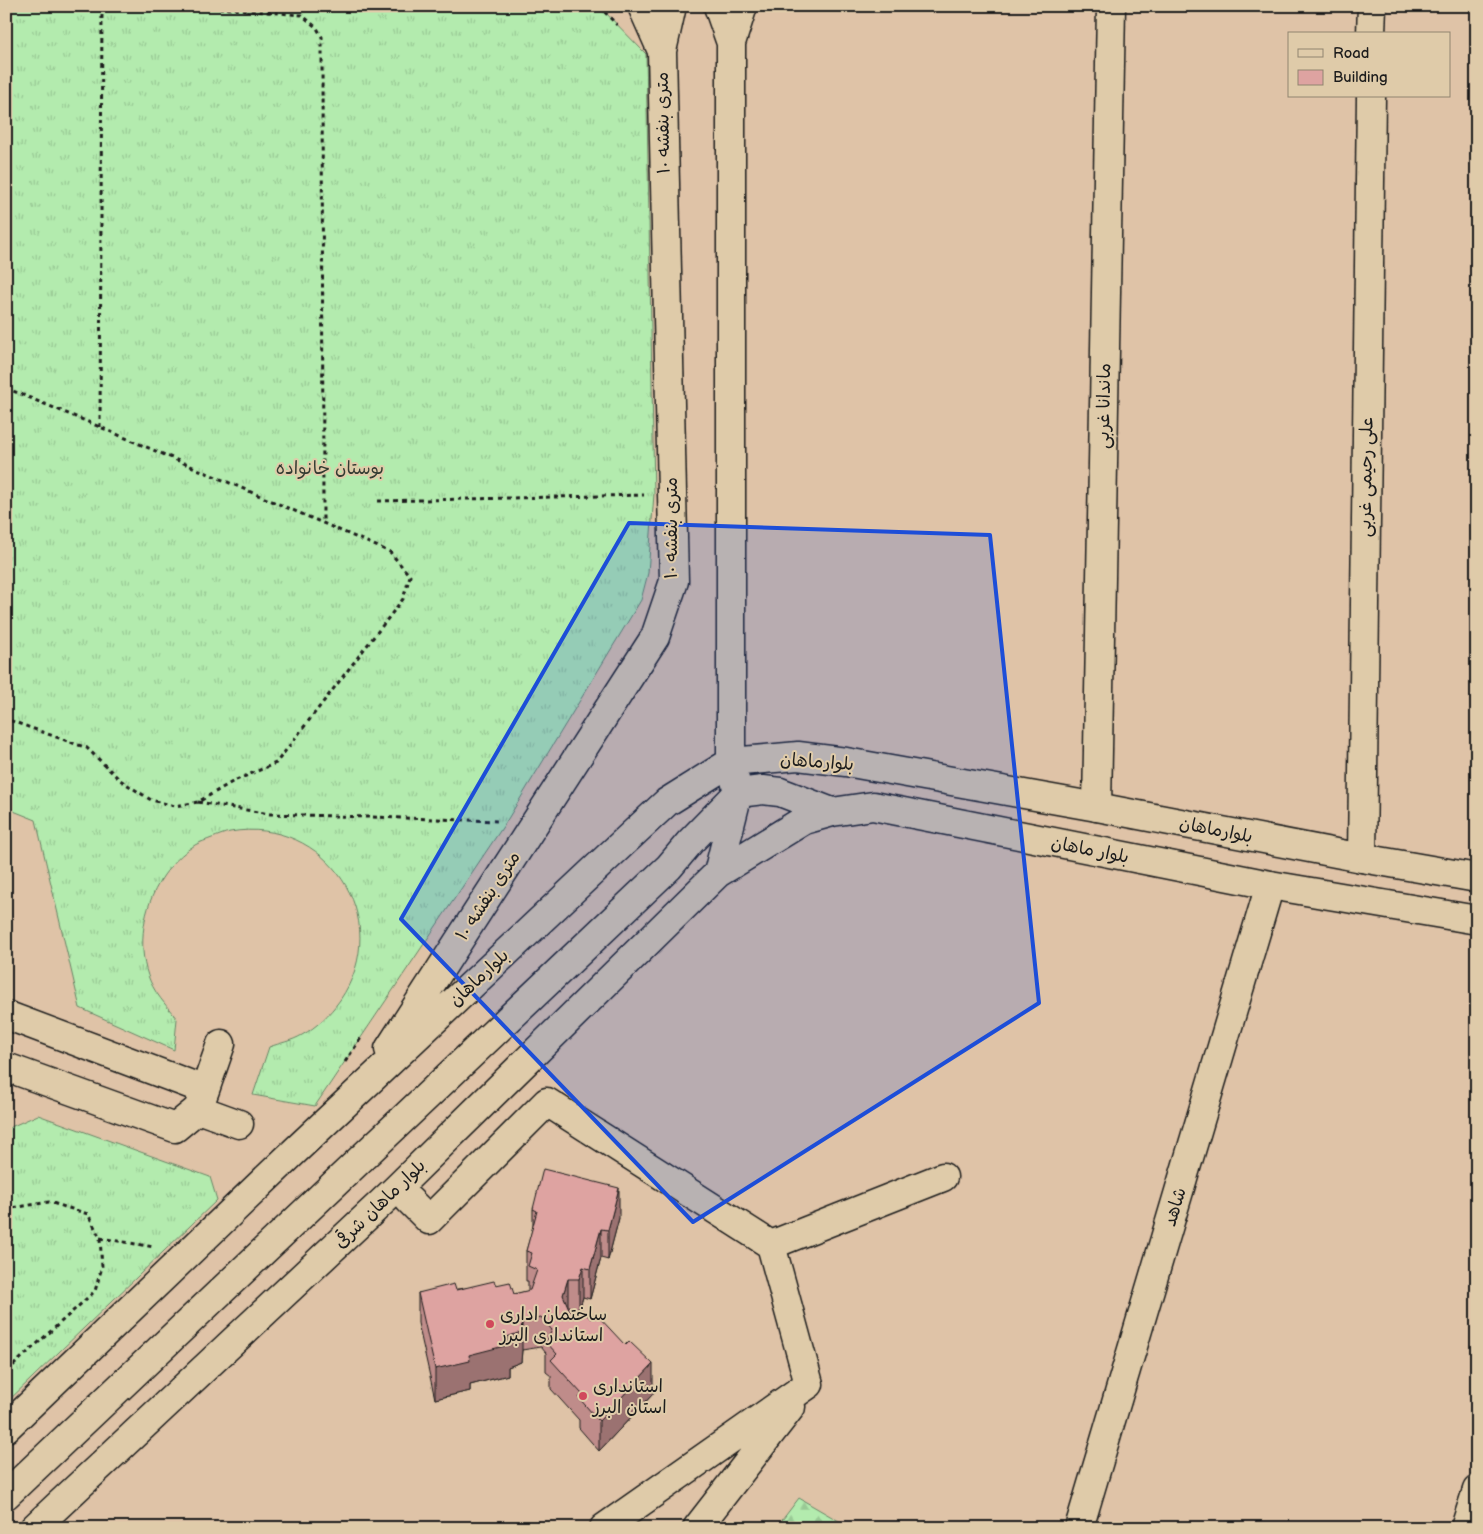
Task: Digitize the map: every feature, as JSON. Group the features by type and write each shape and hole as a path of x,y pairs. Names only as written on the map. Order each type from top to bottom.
{"main road":[{"name":"۱۰ متری بنفشه","path":"365,1086 655,638 674,581 662,51 642,6"},
{"path":"662,51 672,6"},
{"path":"718,6 731,43"},
{"path":"718,873 738,793 731,762 731,43 743,6"},
{"name":"ماندانا غربی","path":"1097,807 1111,6"},
{"path":"1371,32 1372,6"},
{"name":"علی رحیمی غربی","path":"1362,858 1371,98"},
{"name":"بلوارماهان","path":"6,1428 296,1150 610,854 667,802 731,762 798,756 846,762 1477,878"},
{"path":"6,1495 669,867 690,842 738,793 763,790 780,792 832,812"},
{"name":"بلوار ماهان","path":"718,873 804,820 832,812 873,806 1270,886 1477,920"},
{"name":"بلوار ماهان شرقی","path":"34,1528 396,1190 718,873"},
{"name":"شاهد","path":"1079,1528 1270,886"},
{"path":"6,1015 202,1100 239,1124"},
{"path":"6,1067 175,1128 202,1100 221,1044"},
{"path":"409,1200 428,1220 547,1102 771,1245 809,1384"},
{"path":"771,1245 943,1177"},
{"path":"604,1528 809,1384"},
{"path":"697,1528 809,1384"},
{"path":"1465,1528 1477,1490"},
{"path":"48,1528 61,1502"}],"path":[{"path":"100,427 102,6"},
{"path":"195,6 302,16 317,28 322,37 323,523"},
{"path":"598,6 619,26"},
{"path":"6,388 390,552 410,576 403,599 276,763 234,780 198,802"},
{"path":"378,501 644,494"},
{"path":"6,719 86,748 120,780 151,800 175,806 198,802 270,814 506,822"},
{"path":"342,1066 364,1034"},
{"path":"6,1210 49,1202 88,1214 100,1238 102,1267 95,1291 6,1372"},
{"path":"100,1238 155,1247"}],"highlighted area":[{"path":"629,523 990,535 1039,1003 693,1222 401,919"}],"green space":[{"name":"بوستان خانواده","path":"6,6 599,6 646,54 654,494 648,573 641,600 506,822 315,1106 253,1095 269,1047 298,1037 323,1020 340,1000 355,969 360,937 355,907 342,879 322,856 296,840 265,831 230,832 195,845 181,855 169,868 155,890 148,908 143,932 143,945 146,969 150,981 158,995 177,1019 174,1050 80,1008 36,820 6,808"},
{"path":"38,1115 210,1177 217,1200 6,1403 6,1129"},
{"path":"799,1498 851,1528 776,1528"}],"building":[{"name":"ساختمان اداری استانداری البرز","path":"543,1169 619,1188 608,1230 601,1229 590,1269 583,1267 579,1279 568,1279 563,1295 570,1311 580,1308 591,1319 596,1314 625,1345 629,1341 653,1364 599,1421 579,1398 582,1394 551,1360 557,1354 546,1342 552,1330 541,1317 522,1321 521,1332 507,1337 508,1345 469,1355 470,1361 435,1369 418,1293 454,1284 456,1290 494,1281 496,1285 510,1282 514,1294 530,1290 537,1270 528,1266 532,1253 526,1251 537,1211 533,1209"}],"place":[{"name":"ساختمان اداری استانداری البرز","path":"490,1324"},
{"name":"استانداری استان البرز","path":"583,1396"}]}
